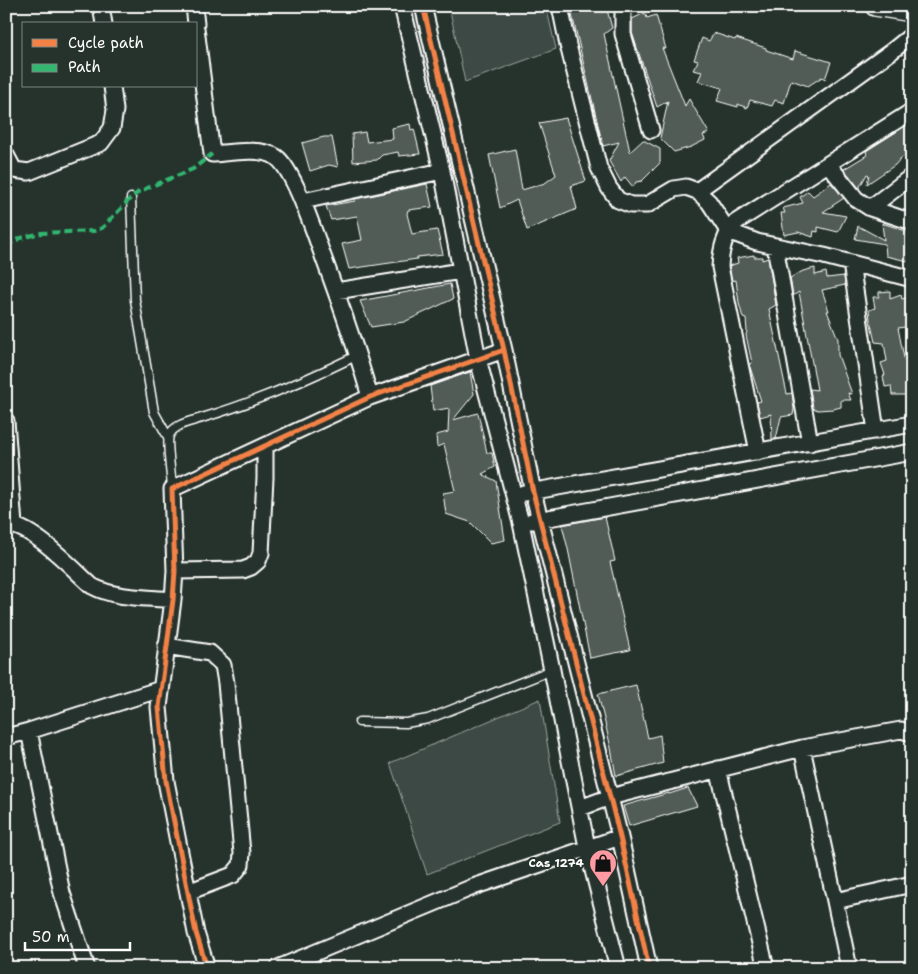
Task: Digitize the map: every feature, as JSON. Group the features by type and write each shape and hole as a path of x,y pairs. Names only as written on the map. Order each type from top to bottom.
{"street":[{"path":"102,6 104,22"},
{"path":"194,6 196,22"},
{"path":"402,6 442,171 478,359 521,523 587,847 618,968"},
{"path":"423,6 504,350 533,492 620,837 649,968"},
{"path":"560,6 599,168 609,188 618,200 631,205 646,205 674,189 686,187 697,191 709,202 728,231 757,242 912,279"},
{"path":"623,6 623,34 651,130"},
{"path":"875,6 912,12"},
{"path":"697,191 912,36"},
{"path":"198,44 212,154 265,152 277,157 286,170 303,201 358,354 370,397"},
{"path":"6,154 14,170 29,172 101,143 112,128 115,110 112,88"},
{"path":"758,452 720,267 721,249 728,231 736,222 912,111"},
{"path":"828,164 856,200 870,208 912,222"},
{"path":"303,201 442,171"},
{"path":"870,208 912,176"},
{"path":"775,246 810,443"},
{"path":"851,263 876,431"},
{"path":"336,291 461,270"},
{"path":"206,968 196,932 166,781 159,707 175,571 172,489 370,397 504,350"},
{"path":"6,421 10,525 25,529 99,590 114,595 173,600"},
{"path":"514,495 912,424"},
{"path":"175,571 243,570 251,567 258,561 261,553 264,509 265,447"},
{"path":"521,523 912,452"},
{"path":"166,646 210,653 223,665 242,853 241,864 233,875 188,892"},
{"path":"6,736 29,731 161,688"},
{"path":"580,808 610,797 802,748 901,730 912,733"},
{"path":"29,731 62,893 86,968"},
{"path":"802,748 849,968"},
{"path":"718,769 766,968"},
{"path":"278,968 472,887 620,837"},
{"path":"835,901 912,884"}],"lane":[{"path":"131,198 135,300 154,412 168,437 172,489"},
{"path":"168,437 172,430 182,425 228,410 310,378 358,354"},
{"path":"359,722 406,723 428,720 552,670"}],"shaded area":[{"path":"449,6 546,6 556,49 465,82"},
{"path":"540,699 560,822 427,874 390,763"}],"building":[{"path":"570,6 606,6 612,28 604,34 630,152 643,140 660,149 660,163 642,181 636,182 633,187 625,177 621,182 609,161 619,142 603,146"},
{"path":"645,13 647,18 656,15 666,49 662,48 685,106 689,99 709,133 703,135 705,140 674,152 660,138 668,101 657,107 632,33 632,19"},
{"path":"714,33 735,40 736,38 793,59 795,51 831,62 825,79 822,77 808,86 791,80 784,103 775,100 772,106 750,100 747,108 738,104 738,107 717,101 722,88 698,81 702,72 693,70 698,61 694,60 702,38 709,41"},
{"path":"566,118 586,181 571,186 577,209 527,230 517,200 500,208 489,155 515,149 522,190 545,183 556,175 539,123"},
{"path":"912,122 912,152 867,184 869,175 867,174 859,188 844,169 867,155 866,151"},
{"path":"410,124 411,130 414,129 420,154 399,156 398,152 382,155 377,160 353,162 352,134 365,132 367,142 393,139 392,128"},
{"path":"324,137 332,137 338,167 329,165 310,171 302,143"},
{"path":"831,183 844,198 823,212 846,216 838,232 818,227 818,232 814,231 813,237 798,232 784,235 781,213 785,213 783,208 803,203 800,197 808,191 813,196"},
{"path":"427,184 432,207 408,210 407,214 412,234 437,230 443,254 349,269 342,244 362,240 357,216 331,220 326,206"},
{"path":"882,223 912,233 912,262 886,256 885,244 855,239 858,226 884,240"},
{"path":"754,255 754,257 762,257 762,260 768,258 776,305 769,309 787,394 792,393 794,409 793,415 781,417 776,439 772,439 771,414 760,417 757,402 761,401 749,364 752,363 746,335 746,319 743,318 736,280 732,281 729,266 738,263 737,258"},
{"path":"815,268 815,275 826,272 827,278 844,276 845,285 822,290 829,311 827,311 838,339 838,355 852,394 848,393 851,400 841,400 841,407 833,409 818,410 813,408 810,389 817,390 799,292 793,296 790,278 803,271"},
{"path":"450,284 453,299 404,322 371,327 360,301"},
{"path":"890,291 890,299 901,295 902,299 912,297 912,326 898,328 905,363 912,360 912,386 908,386 910,395 892,395 891,386 885,387 883,376 885,375 881,363 887,361 884,343 875,342 870,320 869,310 875,308 873,297 879,297 879,292"},
{"path":"470,372 474,394 453,420 478,413 487,453 492,453 495,467 482,474 496,481 505,540 491,543 470,522 446,514 443,493 455,491 444,444 437,447 436,435 448,432 449,408 433,411 430,386"},
{"path":"605,517 615,561 610,562 630,650 590,658 562,525"},
{"path":"636,685 648,738 660,735 663,763 616,776 598,694"},
{"path":"688,788 697,806 629,826 623,806"}],"marked path":[{"path":"6,246 21,238 41,233 94,231 102,228 140,191 193,169 212,154"}],"cycle path":[{"path":"423,6 504,350 533,492 620,837 649,968"},
{"path":"207,968 196,933 166,781 159,707 175,571 172,489 370,397 504,350"}],"place":[{"name":"Cas 1274","path":"603,887"}]}
